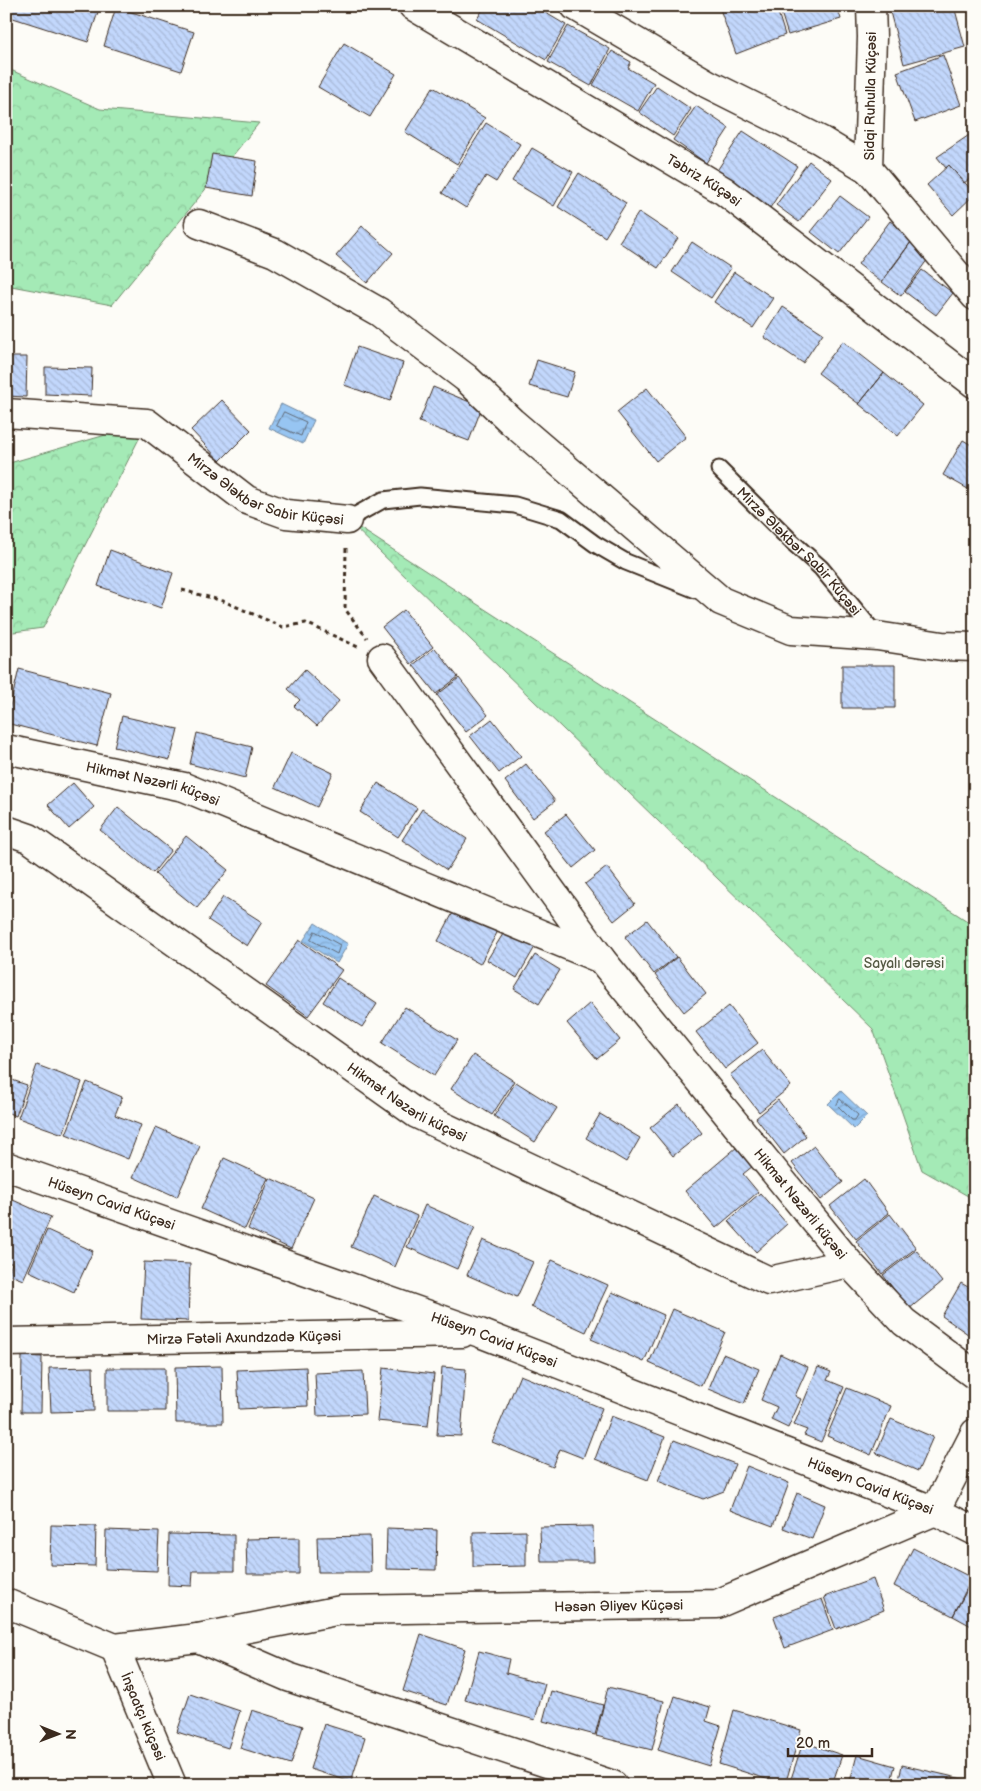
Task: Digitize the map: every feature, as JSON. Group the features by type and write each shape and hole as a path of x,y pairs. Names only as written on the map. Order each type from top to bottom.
{"street":[{"name":"Təbriz Küçəsi","path":"413,6 724,191 975,384"},
{"path":"575,6 708,84 820,140 868,169"},
{"name":"Sidqi Ruhulla Küçəsi","path":"871,6 872,37 868,169 975,296"},
{"path":"199,224 275,253 379,312 466,378 512,422 721,601 791,630 877,636 942,646 975,647"},
{"name":"Mirzə Ələkbər Sabir Küçəsi","path":"6,413 147,422 247,500 286,514 347,520"},
{"path":"942,646 975,662"},
{"name":"Hikmət Nəzərli küçəsi","path":"382,658 601,959 849,1263 904,1322 975,1375"},
{"name":"Hikmət Nəzərli küçəsi","path":"6,749 184,787 601,959"},
{"name":"Hikmət Nəzərli küçəsi","path":"6,830 29,838 417,1114 769,1281 849,1263"},
{"name":"Hüseyn Cavid Küçəsi","path":"6,1166 480,1333 935,1511 975,1531"},
{"name":"Mirzə Fətəli Axundzadə Küçəsi","path":"6,1342 480,1333"},
{"path":"935,1511 975,1433"},
{"name":"Həsən Əliyev Küçəsi","path":"6,1603 115,1648 198,1638 341,1610 717,1604 935,1511"},
{"path":"198,1638 288,1677 613,1785"},
{"name":"İnşaatçı küçəsi","path":"115,1648 172,1785"}],"lane":[{"name":"Mirzə Ələkbər Sabir Küçəsi","path":"719,469 790,540 822,568 877,636"},
{"name":"Mirzə Ələkbər Sabir Küçəsi","path":"347,520 384,500 420,496 515,505 561,519 595,544 626,562 721,601"}],"path":[{"path":"347,520 346,609 382,658"},
{"path":"182,590 224,601 283,627 306,623 382,658"}],"green space":[{"path":"6,68 100,109 259,123 112,305 6,285"},
{"path":"147,423 43,628 6,633 6,464"},
{"name":"Sayalı dərəsi","path":"347,520 975,926 975,1200 922,1170 873,1029"}],"water":[{"path":"281,404 314,420 303,444 269,428"},
{"path":"315,923 348,944 337,963 303,941"},
{"path":"841,1091 867,1116 854,1129 828,1104"}],"building":[{"path":"13,6 100,6 88,42 10,17"},
{"path":"485,6 534,6 566,25 546,60 477,19"},
{"path":"719,6 776,6 785,35 736,54"},
{"path":"779,6 837,6 841,19 788,35"},
{"path":"913,6 954,6 965,47 904,64 890,12"},
{"path":"116,7 194,32 181,71 104,46"},
{"path":"568,26 610,49 591,86 548,62"},
{"path":"344,43 396,74 370,117 318,87"},
{"path":"612,51 631,62 628,68 654,83 638,111 593,85"},
{"path":"943,55 961,105 915,122 897,72"},
{"path":"657,86 691,109 673,136 639,112"},
{"path":"433,87 485,118 457,164 405,132"},
{"path":"696,106 729,128 706,163 673,140"},
{"path":"486,123 520,144 496,182 486,176 466,208 442,193"},
{"path":"743,131 797,166 770,208 716,172"},
{"path":"975,131 975,175 964,183 949,165 946,168 937,157"},
{"path":"532,148 573,172 554,206 512,181"},
{"path":"212,154 257,161 252,196 206,188"},
{"path":"809,161 832,179 799,222 776,205"},
{"path":"949,165 975,194 953,215 927,185"},
{"path":"579,173 626,203 605,237 558,207"},
{"path":"840,196 868,217 839,254 811,232"},
{"path":"639,212 678,238 658,268 619,242"},
{"path":"890,221 914,238 881,282 858,264"},
{"path":"362,226 393,253 367,283 336,256"},
{"path":"914,238 933,252 901,296 882,282"},
{"path":"692,242 731,268 711,298 672,272"},
{"path":"922,270 953,293 936,315 905,292"},
{"path":"734,272 773,298 753,328 714,302"},
{"path":"783,307 823,333 803,363 764,337"},
{"path":"843,341 884,373 859,404 818,373"},
{"path":"357,347 403,363 390,401 344,385"},
{"path":"6,357 27,357 26,397 6,396"},
{"path":"537,360 575,372 567,397 529,386"},
{"path":"45,367 92,368 91,396 45,394"},
{"path":"884,373 923,405 898,436 859,404"},
{"path":"433,387 482,407 469,441 419,422"},
{"path":"647,388 686,437 656,461 617,412"},
{"path":"222,400 251,430 220,461 191,430"},
{"path":"963,440 975,447 975,493 943,475"},
{"path":"110,550 173,573 161,608 98,586"},
{"path":"404,610 433,647 411,664 382,627"},
{"path":"435,648 458,677 436,694 413,665"},
{"path":"842,665 895,665 895,708 842,708"},
{"path":"19,669 111,693 97,746 6,723"},
{"path":"305,670 339,701 317,726 294,706 300,700 288,689"},
{"path":"459,678 488,715 466,732 437,695"},
{"path":"122,716 178,729 170,760 114,747"},
{"path":"492,719 521,756 499,773 470,736"},
{"path":"197,733 252,747 245,778 190,764"},
{"path":"291,753 333,773 317,807 275,787"},
{"path":"526,764 555,801 533,818 505,781"},
{"path":"73,783 94,807 69,829 48,805"},
{"path":"378,783 417,808 398,837 360,812"},
{"path":"118,807 171,850 153,873 100,830"},
{"path":"422,809 467,839 447,870 402,840"},
{"path":"566,814 595,850 573,868 544,831"},
{"path":"186,836 228,870 197,908 155,874"},
{"path":"607,867 635,904 614,921 585,884"},
{"path":"223,897 262,922 247,946 208,920"},
{"path":"455,909 498,931 480,964 438,941"},
{"path":"647,920 676,957 654,974 625,937"},
{"path":"506,929 535,947 517,978 487,960"},
{"path":"299,940 342,970 308,1016 266,986"},
{"path":"535,955 560,970 539,1004 514,989"},
{"path":"677,957 706,994 684,1012 655,975"},
{"path":"338,978 377,1004 362,1027 323,1002"},
{"path":"590,1003 620,1040 597,1059 567,1023"},
{"path":"729,1006 758,1043 725,1069 696,1032"},
{"path":"405,1007 457,1040 434,1076 382,1043"},
{"path":"762,1050 791,1086 759,1112 730,1075"},
{"path":"473,1055 514,1081 492,1115 451,1089"},
{"path":"37,1065 82,1082 63,1134 18,1118"},
{"path":"6,1078 27,1085 16,1116 6,1112"},
{"path":"87,1082 122,1097 115,1115 141,1125 128,1159 66,1134"},
{"path":"516,1082 557,1108 535,1142 494,1116"},
{"path":"778,1100 806,1136 784,1154 756,1118"},
{"path":"679,1104 702,1133 673,1156 650,1128"},
{"path":"600,1114 640,1138 626,1162 586,1138"},
{"path":"156,1127 200,1146 177,1197 133,1177"},
{"path":"814,1146 843,1182 821,1200 792,1163"},
{"path":"737,1147 753,1166 743,1174 758,1192 716,1228 685,1191"},
{"path":"224,1158 268,1178 245,1229 201,1209"},
{"path":"270,1178 314,1198 291,1249 248,1229"},
{"path":"864,1179 889,1213 856,1239 830,1206"},
{"path":"760,1193 787,1224 756,1252 728,1221"},
{"path":"374,1196 417,1216 395,1267 351,1247"},
{"path":"13,1200 51,1217 23,1280 8,1274 12,1263 6,1261 6,1214"},
{"path":"425,1205 475,1227 457,1269 407,1247"},
{"path":"890,1214 916,1248 882,1274 856,1241"},
{"path":"47,1230 93,1251 74,1292 29,1271"},
{"path":"483,1240 533,1262 517,1297 467,1275"},
{"path":"916,1250 942,1282 909,1309 883,1275"},
{"path":"552,1260 608,1285 586,1332 531,1307"},
{"path":"144,1262 190,1264 188,1321 141,1319"},
{"path":"961,1283 975,1291 975,1339 942,1316"},
{"path":"612,1292 664,1315 644,1362 591,1339"},
{"path":"672,1309 725,1332 701,1386 649,1363"},
{"path":"723,1354 759,1369 744,1404 708,1389"},
{"path":"780,1354 808,1367 795,1396 801,1399 788,1428 771,1420 777,1407 761,1400"},
{"path":"22,1356 42,1357 41,1412 21,1412"},
{"path":"6,1365 12,1365 12,1405 6,1405"},
{"path":"222,1366 223,1423 176,1423 175,1367"},
{"path":"93,1367 94,1411 51,1412 49,1368"},
{"path":"306,1367 308,1406 239,1409 237,1370"},
{"path":"442,1367 466,1369 461,1436 437,1435"},
{"path":"818,1367 831,1372 827,1380 844,1387 821,1442 804,1435 807,1430 794,1425"},
{"path":"107,1368 165,1368 165,1411 107,1411"},
{"path":"383,1368 434,1374 428,1426 377,1421"},
{"path":"363,1371 365,1414 317,1416 315,1373"},
{"path":"520,1375 602,1408 583,1458 560,1449 553,1467 492,1442"},
{"path":"847,1388 891,1406 871,1455 827,1436"},
{"path":"611,1416 665,1437 648,1480 595,1459"},
{"path":"891,1419 933,1437 918,1471 876,1453"},
{"path":"674,1440 735,1464 724,1491 703,1499 658,1481"},
{"path":"747,1466 789,1483 773,1526 730,1510"},
{"path":"6,1489 8,1489 7,1527 6,1527"},
{"path":"797,1493 825,1505 812,1539 783,1528"},
{"path":"51,1525 96,1526 95,1566 50,1565"},
{"path":"593,1526 594,1562 541,1562 540,1527"},
{"path":"387,1528 437,1530 436,1570 386,1569"},
{"path":"106,1530 159,1532 157,1571 105,1569"},
{"path":"526,1531 526,1566 473,1567 473,1532"},
{"path":"169,1534 234,1535 234,1571 193,1571 192,1586 168,1585"},
{"path":"370,1536 371,1572 318,1572 317,1537"},
{"path":"299,1538 299,1574 247,1574 246,1539"},
{"path":"913,1548 972,1578 953,1616 894,1586"},
{"path":"873,1579 884,1610 836,1629 824,1597"},
{"path":"973,1579 975,1580 975,1628 953,1616"},
{"path":"822,1599 833,1630 785,1648 774,1617"},
{"path":"421,1634 465,1649 447,1705 403,1691"},
{"path":"479,1651 509,1659 506,1673 545,1684 535,1720 465,1700"},
{"path":"608,1687 664,1701 652,1750 596,1736"},
{"path":"551,1691 603,1705 595,1735 543,1721"},
{"path":"190,1694 240,1711 228,1748 177,1732"},
{"path":"675,1696 710,1707 706,1721 721,1726 709,1766 658,1750"},
{"path":"252,1710 303,1726 291,1764 240,1748"},
{"path":"734,1710 801,1730 785,1785 719,1764"},
{"path":"324,1724 365,1737 351,1782 310,1769"},
{"path":"803,1742 842,1755 832,1785 789,1785"},
{"path":"857,1755 895,1766 890,1785 849,1785"},
{"path":"902,1765 954,1777 952,1785 898,1785"},
{"path":"954,1777 975,1782 975,1785 952,1785"}]}
